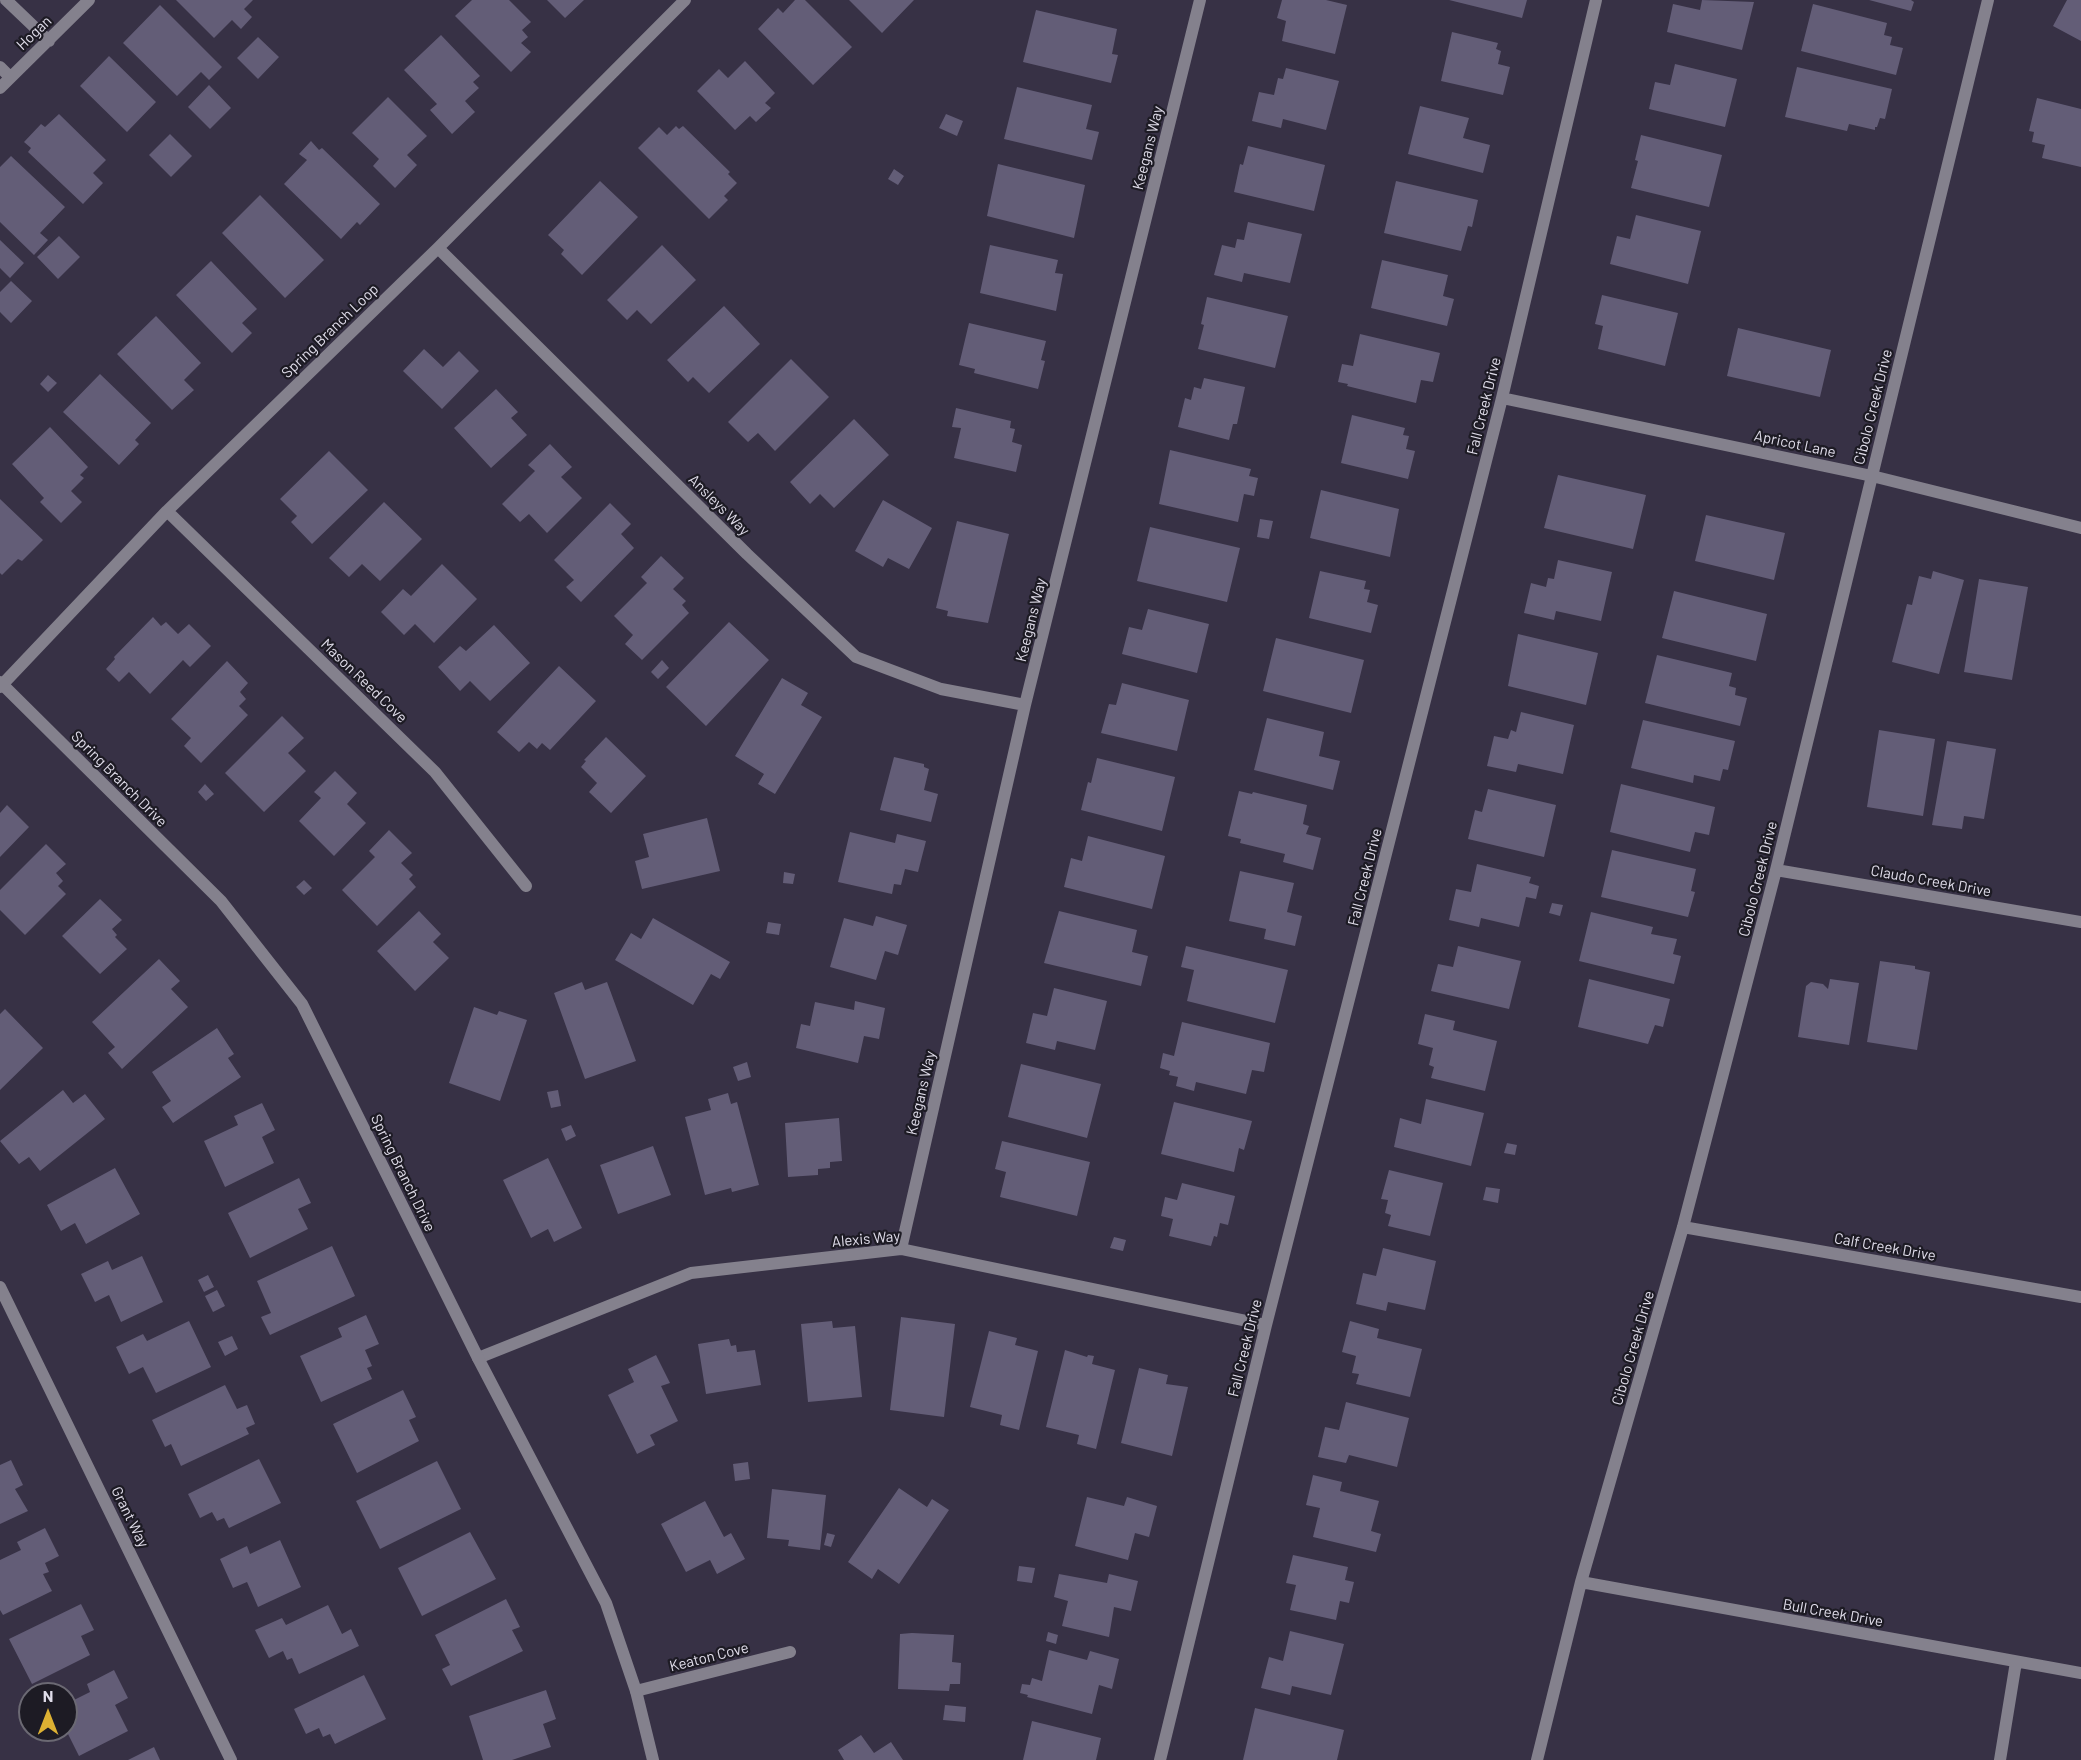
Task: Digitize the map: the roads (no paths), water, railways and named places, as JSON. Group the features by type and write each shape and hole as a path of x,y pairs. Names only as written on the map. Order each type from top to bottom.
{"street":[{"path":"6,0 49,41"},
{"name":"Hogan","path":"0,88 89,0"},
{"name":"Spring Branch Loop","path":"1,684 167,511 438,248 685,0"},
{"name":"Keegans Way","path":"901,1249 1025,705 1200,0"},
{"name":"Fall Creek Drive","path":"1160,1760 1266,1325 1502,398 1596,0"},
{"name":"Cibolo Creek Drive","path":"1537,1760 1581,1582 1683,1227 1776,870 1988,0"},
{"path":"0,67 10,77"},
{"name":"Ansleys Way","path":"438,248 747,554 856,657 941,689 1025,705"},
{"name":"Apricot Lane","path":"1502,398 1872,476 2081,528"},
{"name":"Mason Reed Cove","path":"167,511 435,771 526,886"},
{"name":"Spring Branch Drive","path":"1,684 221,901 302,1004 478,1358 606,1603 636,1691 652,1760"},
{"name":"Claudo Creek Drive","path":"1776,870 2081,922"},
{"name":"Calf Creek Drive","path":"1683,1227 2081,1297"},
{"name":"Alexis Way","path":"478,1358 691,1273 901,1249 1266,1325"},
{"name":"Grant Way","path":"0,1287 231,1760"},
{"name":"Bull Creek Drive","path":"1581,1582 2081,1673"},
{"name":"Keaton Cove","path":"636,1691 790,1652"},
{"path":"2000,1760 2016,1662"}]}
